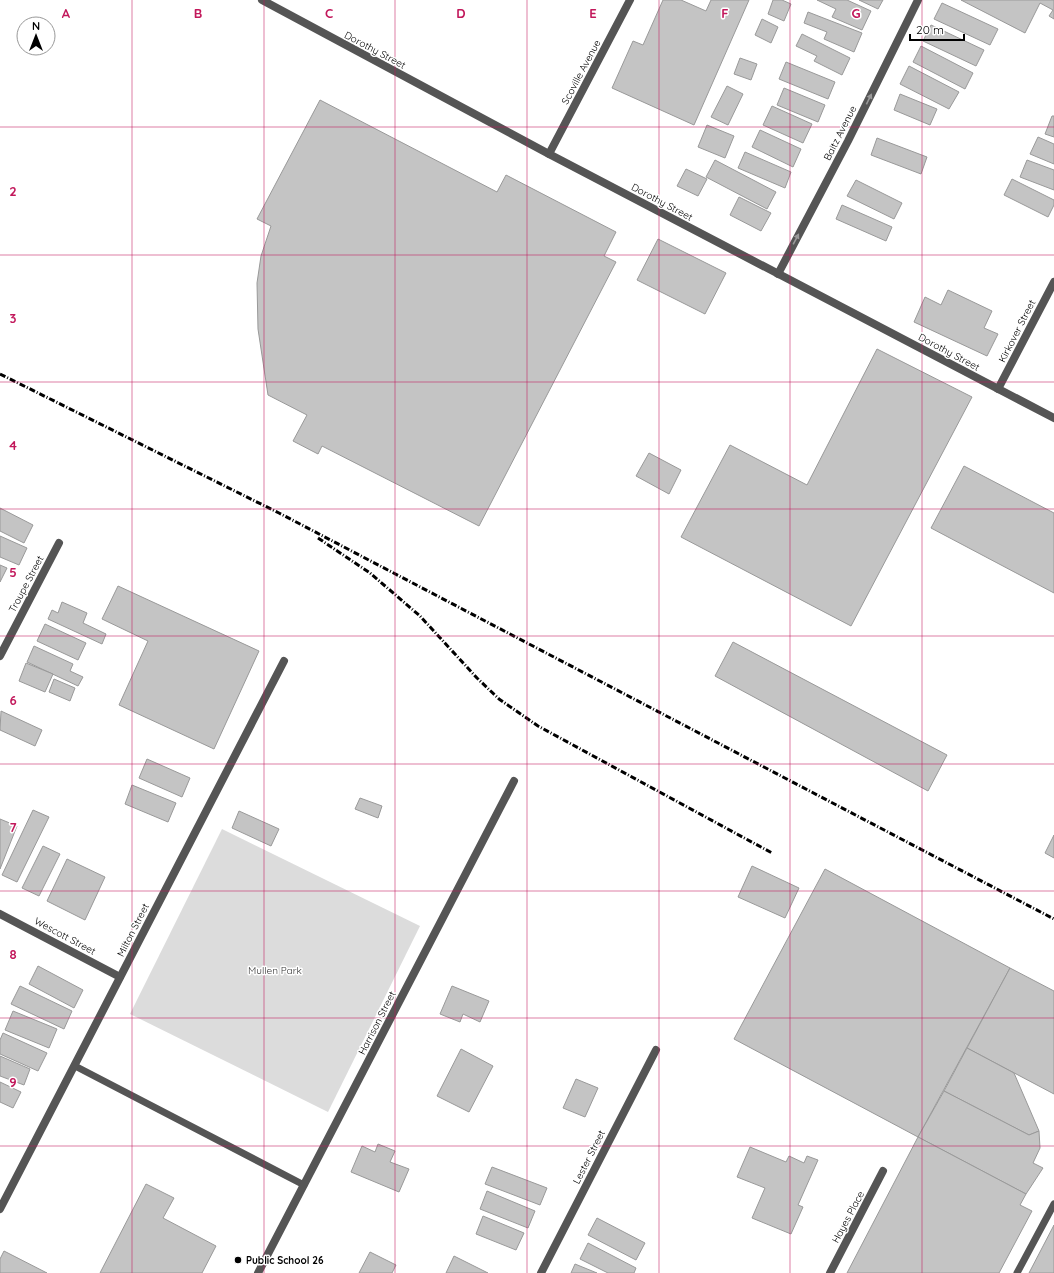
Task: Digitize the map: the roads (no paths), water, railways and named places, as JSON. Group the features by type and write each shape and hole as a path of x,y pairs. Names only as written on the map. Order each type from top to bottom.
{"street":[{"name":"Dorothy Street","path":"262,0 271,2 549,154 1054,418"},
{"name":"Scoville Avenue","path":"549,154 630,0"},
{"name":"Baitz Avenue","path":"778,274 848,141 918,0"},
{"name":"Kirkover Street","path":"998,389 1054,282"},
{"name":"Troupe Street","path":"0,656 59,544"},
{"name":"Milton Street","path":"0,1209 284,661"},
{"name":"Harrison Street","path":"258,1273 514,781"},
{"name":"Wescott Street","path":"0,914 120,976"},
{"name":"Lester Street","path":"541,1273 656,1050"},
{"name":"Hayes Place","path":"830,1273 883,1171"}],"lane":[{"path":"75,1066 304,1185"},
{"path":"1017,1273 1054,1204"}],"railway":[{"path":"0,374 279,513 1054,919"},
{"path":"318,538 370,573 420,616 477,678 499,699 538,726 772,853"}],"place":[{"name":"Public School 26","path":"238,1260"}],"park label":[{"name":"Mullen Park","path":"275,970"}]}
